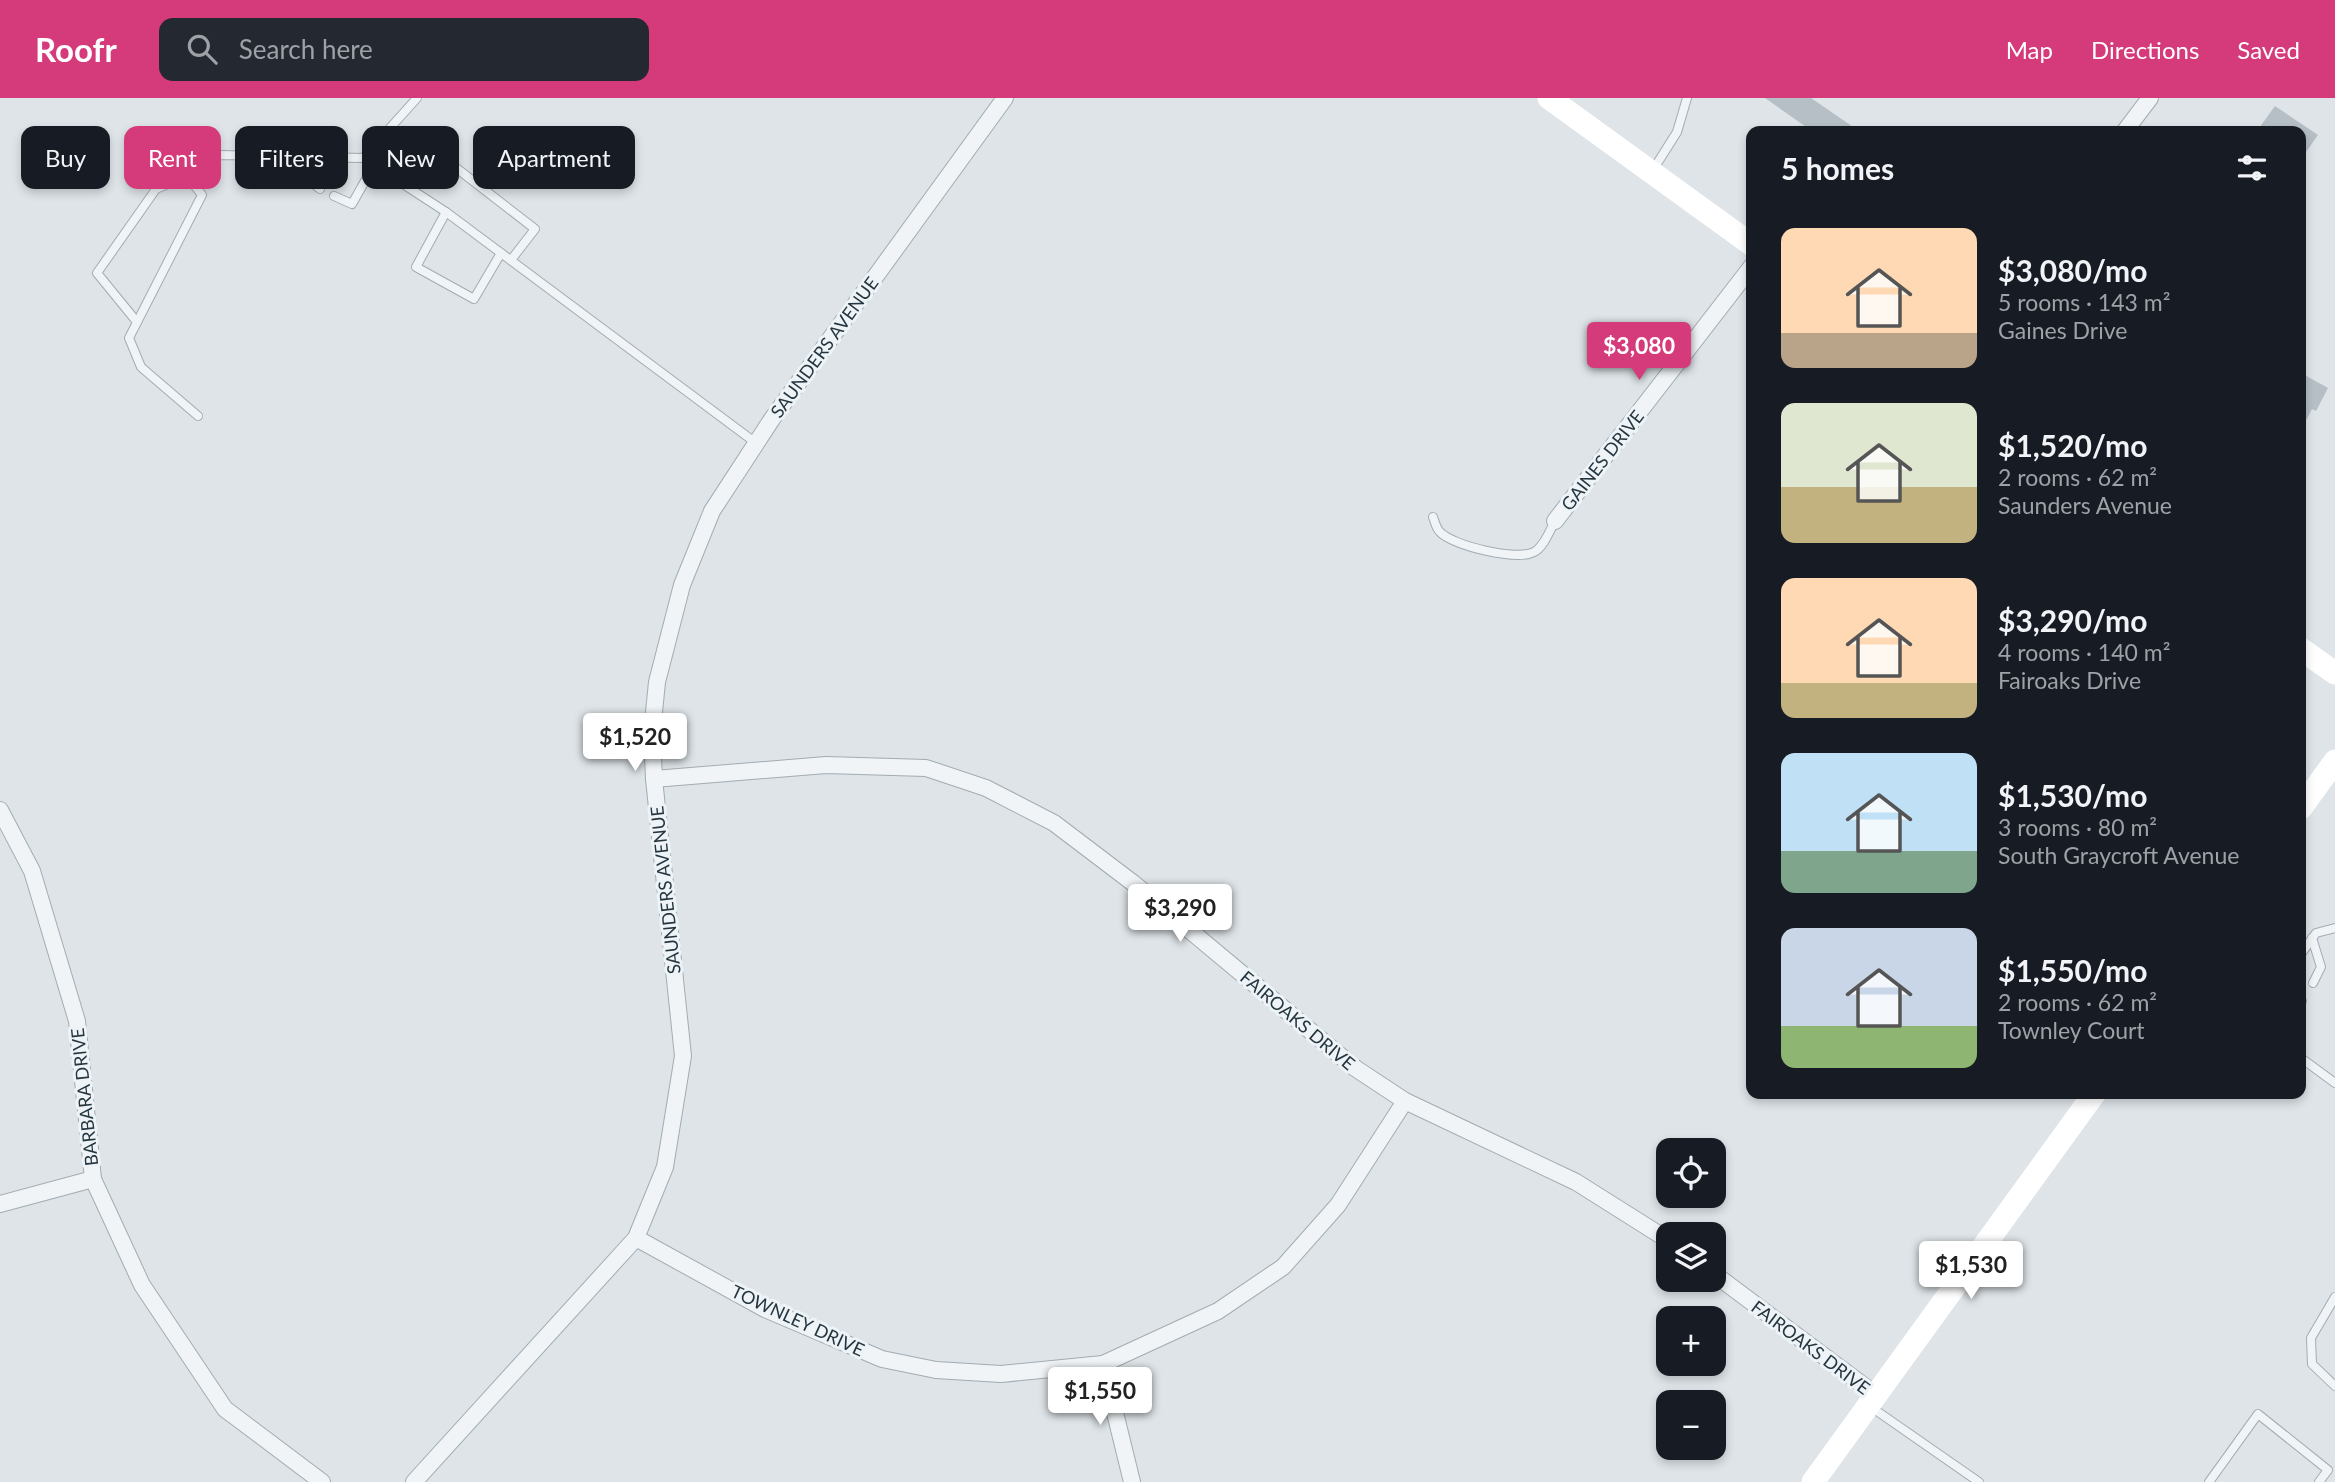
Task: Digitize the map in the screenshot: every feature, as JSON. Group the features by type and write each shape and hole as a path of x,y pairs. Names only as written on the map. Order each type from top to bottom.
{"main road":[{"path":"1549,98 1746,241"},
{"path":"2306,653 2335,673"},
{"path":"2306,801 2335,761"},
{"path":"1813,1482 2090,1099"}],"street":[{"name":"SAUNDERS AVENUE","path":"414,1482 636,1238 665,1167 683,1056 654,779 652,732 657,682 674,613 712,511 756,443 1005,98"},
{"path":"2129,126 2150,98"},
{"name":"GAINES DRIVE","path":"1555,521 1746,274"},
{"name":"FAIROAKS DRIVE","path":"654,779 826,765 926,768 986,788 1054,823 1084,845 1356,1068 1405,1101 1576,1182 1656,1232"},
{"name":"BARBARA DRIVE","path":"0,810 32,871 76,1021 93,1179 142,1285 225,1409 321,1482"},
{"name":"TOWNLEY DRIVE","path":"636,1238 765,1309 882,1359 936,1370 1001,1374 1103,1364 1217,1311 1283,1268 1338,1205 1405,1101"},
{"path":"0,1204 93,1179"},
{"name":"FAIROAKS DRIVE","path":"1726,1283 1872,1400"},
{"path":"1103,1364 1132,1482"}],"lane":[{"path":"392,126 417,98"},
{"path":"1651,172 1677,132 1687,98"},
{"path":"459,170 535,229 511,260"},
{"path":"334,195 352,204 362,186"},
{"path":"137,322 97,273 156,189"},
{"path":"197,189 202,195 129,338 141,367 198,416"},
{"path":"413,189 756,443"},
{"path":"446,212 416,267 474,299 501,253"},
{"path":"1433,517 1441,533 1453,541 1495,552 1525,554 1534,553 1541,546 1555,521"},
{"path":"2306,947 2316,933 2335,927"},
{"path":"2312,939 2321,967 2313,983"},
{"path":"2306,1062 2335,1083"},
{"path":"2335,1297 2311,1338 2312,1364 2335,1385"},
{"path":"1872,1400 1979,1482"},
{"path":"2209,1482 2258,1414 2328,1470 2319,1482"}],"building":[{"path":"1765,98 1811,98 1852,126 1805,126"},
{"path":"2275,106 2305,126 2261,126"},
{"path":"2306,127 2318,135 2306,152"},
{"path":"2306,376 2328,388 2316,411 2312,409 2306,420"}]}
